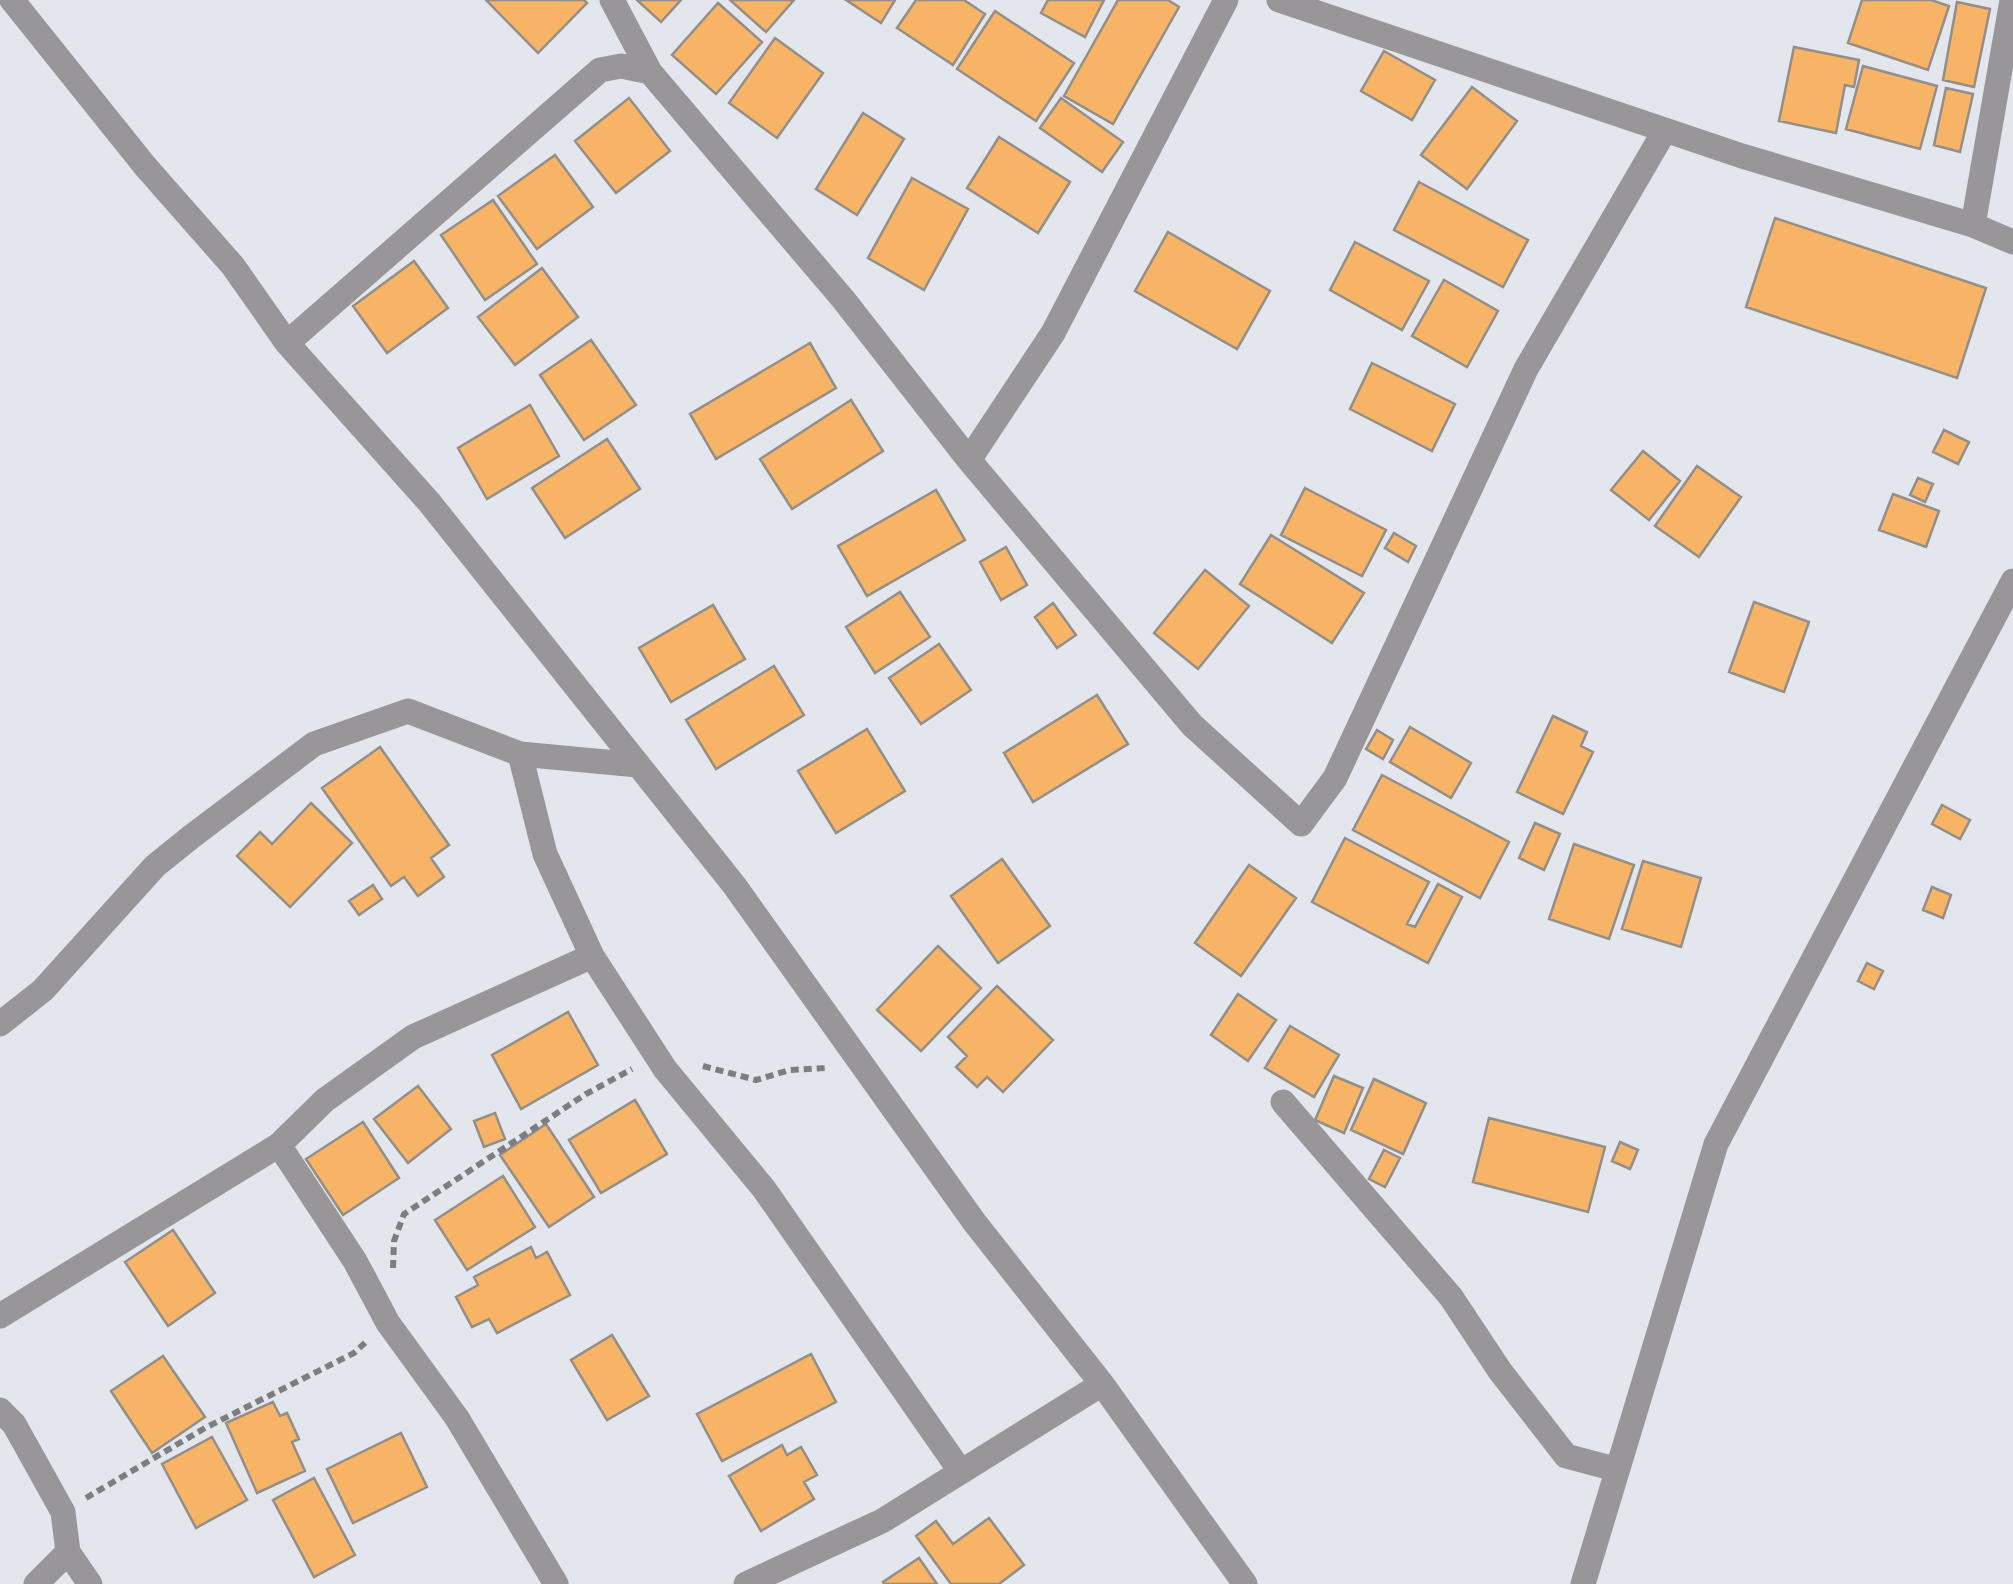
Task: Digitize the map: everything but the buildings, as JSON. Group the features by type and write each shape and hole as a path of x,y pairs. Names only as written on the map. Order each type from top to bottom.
{"street":[{"path":"12,0 145,166 233,266 287,344 429,502 734,885 975,1223 1102,1384 1245,1584"},
{"path":"612,0 650,72 907,376 969,460 1192,725 1302,824 1335,778 1526,370 1665,130"},
{"path":"969,460 1053,333 1226,0"},
{"path":"1280,0 1665,130 1973,225 2013,242"},
{"path":"1973,225 2012,0"},
{"path":"287,344 600,70 621,66 650,72"},
{"path":"1583,1584 1716,1144 2013,582"},
{"path":"0,1024 43,990 156,866 314,744 408,710 520,754 638,765"},
{"path":"520,754 546,854 592,956 666,1069 764,1189 961,1472"},
{"path":"0,1316 278,1145 325,1100 413,1037 592,956"},
{"path":"1283,1102 1451,1297 1500,1371 1566,1456 1615,1469"},
{"path":"278,1145 355,1262 388,1323 457,1418 556,1584"},
{"path":"746,1584 882,1521 1102,1384"},
{"path":"0,1410 14,1424 63,1512 68,1552 90,1584"},
{"path":"36,1584 68,1552"}],"path":[{"path":"63,1512 205,1428 354,1353 388,1323 394,1241 404,1214 473,1165 628,1070 666,1069 687,1062 756,1080 790,1070 864,1067"}]}
